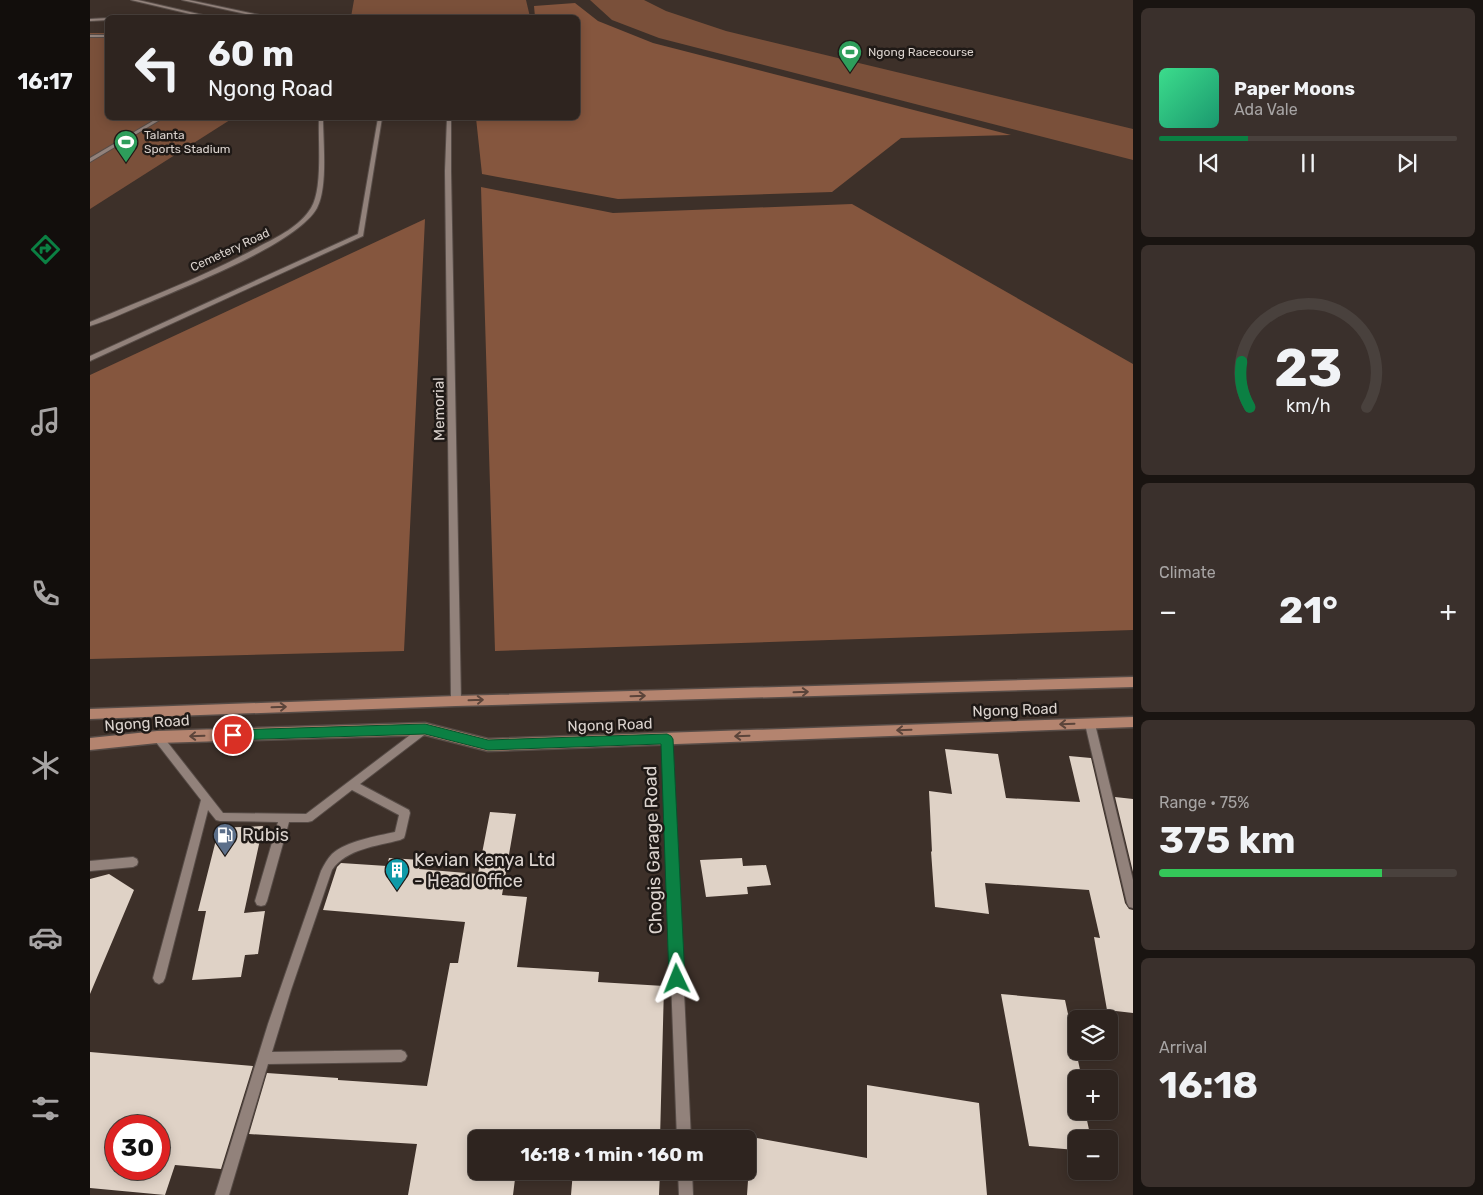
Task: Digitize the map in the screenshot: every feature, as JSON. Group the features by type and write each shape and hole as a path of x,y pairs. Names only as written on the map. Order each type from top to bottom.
{"main road":[{"name":"Ngong Road","path":"90,714 456,701 1133,682"},
{"name":"Ngong Road","path":"90,744 157,738 425,729 488,745 1133,722"}],"street":[{"path":"133,0 200,15"},
{"path":"184,0 258,15"},
{"path":"216,6 223,2"},
{"path":"90,20 105,19"},
{"path":"90,36 105,36"},
{"path":"90,160 158,120"},
{"name":"Cemetery Road","path":"90,324 245,257 288,234 305,220 314,209 320,190 321,120"},
{"path":"90,359 361,235 380,120"},
{"name":"Memorial","path":"449,120 448,171 456,701"},
{"path":"1090,724 1133,903"},
{"path":"157,738 220,817 308,818 425,729"},
{"name":"Chogis Garage Road","path":"667,739 684,1130"},
{"path":"222,1195 295,960 318,900 320,885 334,858 362,845 400,835 405,813 352,785"},
{"path":"159,978 206,799"},
{"path":"261,901 286,818"},
{"path":"90,866 133,862"},
{"path":"265,1058 401,1056"},
{"path":"685,1180 686,1195"}],"shaded area":[{"path":"354,0 526,0 530,15 351,15"},
{"name":"Ngong Racecourse","path":"590,0 644,0 666,11 726,31 1133,129 1133,160 659,38 612,20"},
{"path":"575,3 598,21 653,43 1011,135 901,138 832,192 618,199 482,174 476,120 580,120 580,15 535,15 534,6"},
{"name":"Talanta Sports Stadium","path":"90,33 105,33 105,120 230,120 90,209"},
{"path":"481,187 613,213 852,204 1133,364 1133,630 495,651"},
{"path":"425,219 404,651 90,659 90,375"}],"building":[{"path":"945,749 998,754 1006,798 1080,802 1069,756 1091,758 1125,903 1129,909 1133,910 1133,1013 1107,1010 1094,937 1100,938 1089,890 985,883 989,914 935,907 929,791 952,794"},
{"path":"1115,797 1133,799 1133,872"},
{"path":"490,812 516,814 502,895 527,897 517,967 599,972 598,982 664,986 660,1130 468,1130 468,1180 515,1180 513,1195 408,1195 417,1144 249,1134 267,1073 427,1086 450,963 458,963 465,922 323,910 337,867 341,863 387,866 389,858 421,860 419,869 478,874"},
{"path":"263,826 244,913 265,911 258,954 245,955 241,977 192,980 206,911 198,911 219,828"},
{"path":"742,858 743,866 766,865 771,885 747,887 748,894 706,897 700,860"},
{"path":"109,874 134,890 90,994 90,879"},
{"path":"1001,994 1065,1000 1068,1014 1068,1060 1078,1060 1080,1070 1068,1070 1068,1120 1087,1120 1089,1130 1068,1130 1068,1149 1029,1146"},
{"path":"90,1052 253,1066 221,1169 175,1165 170,1180 165,1195 90,1188"},
{"path":"867,1085 979,1103 987,1195 747,1195 748,1180 756,1180 756,1138 867,1158"},
{"path":"572,1180 660,1180 659,1195 571,1195"}],"place":[{"name":"Ngong Racecourse","path":"850,73"},
{"name":"Talanta Sports Stadium","path":"126,163"},
{"name":"Rubis","path":"225,856"},
{"name":"Kevian Kenya Ltd - Head Office","path":"397,891"}],"route":[{"path":"233,735 425,729 488,745 667,739 677,979"}]}
